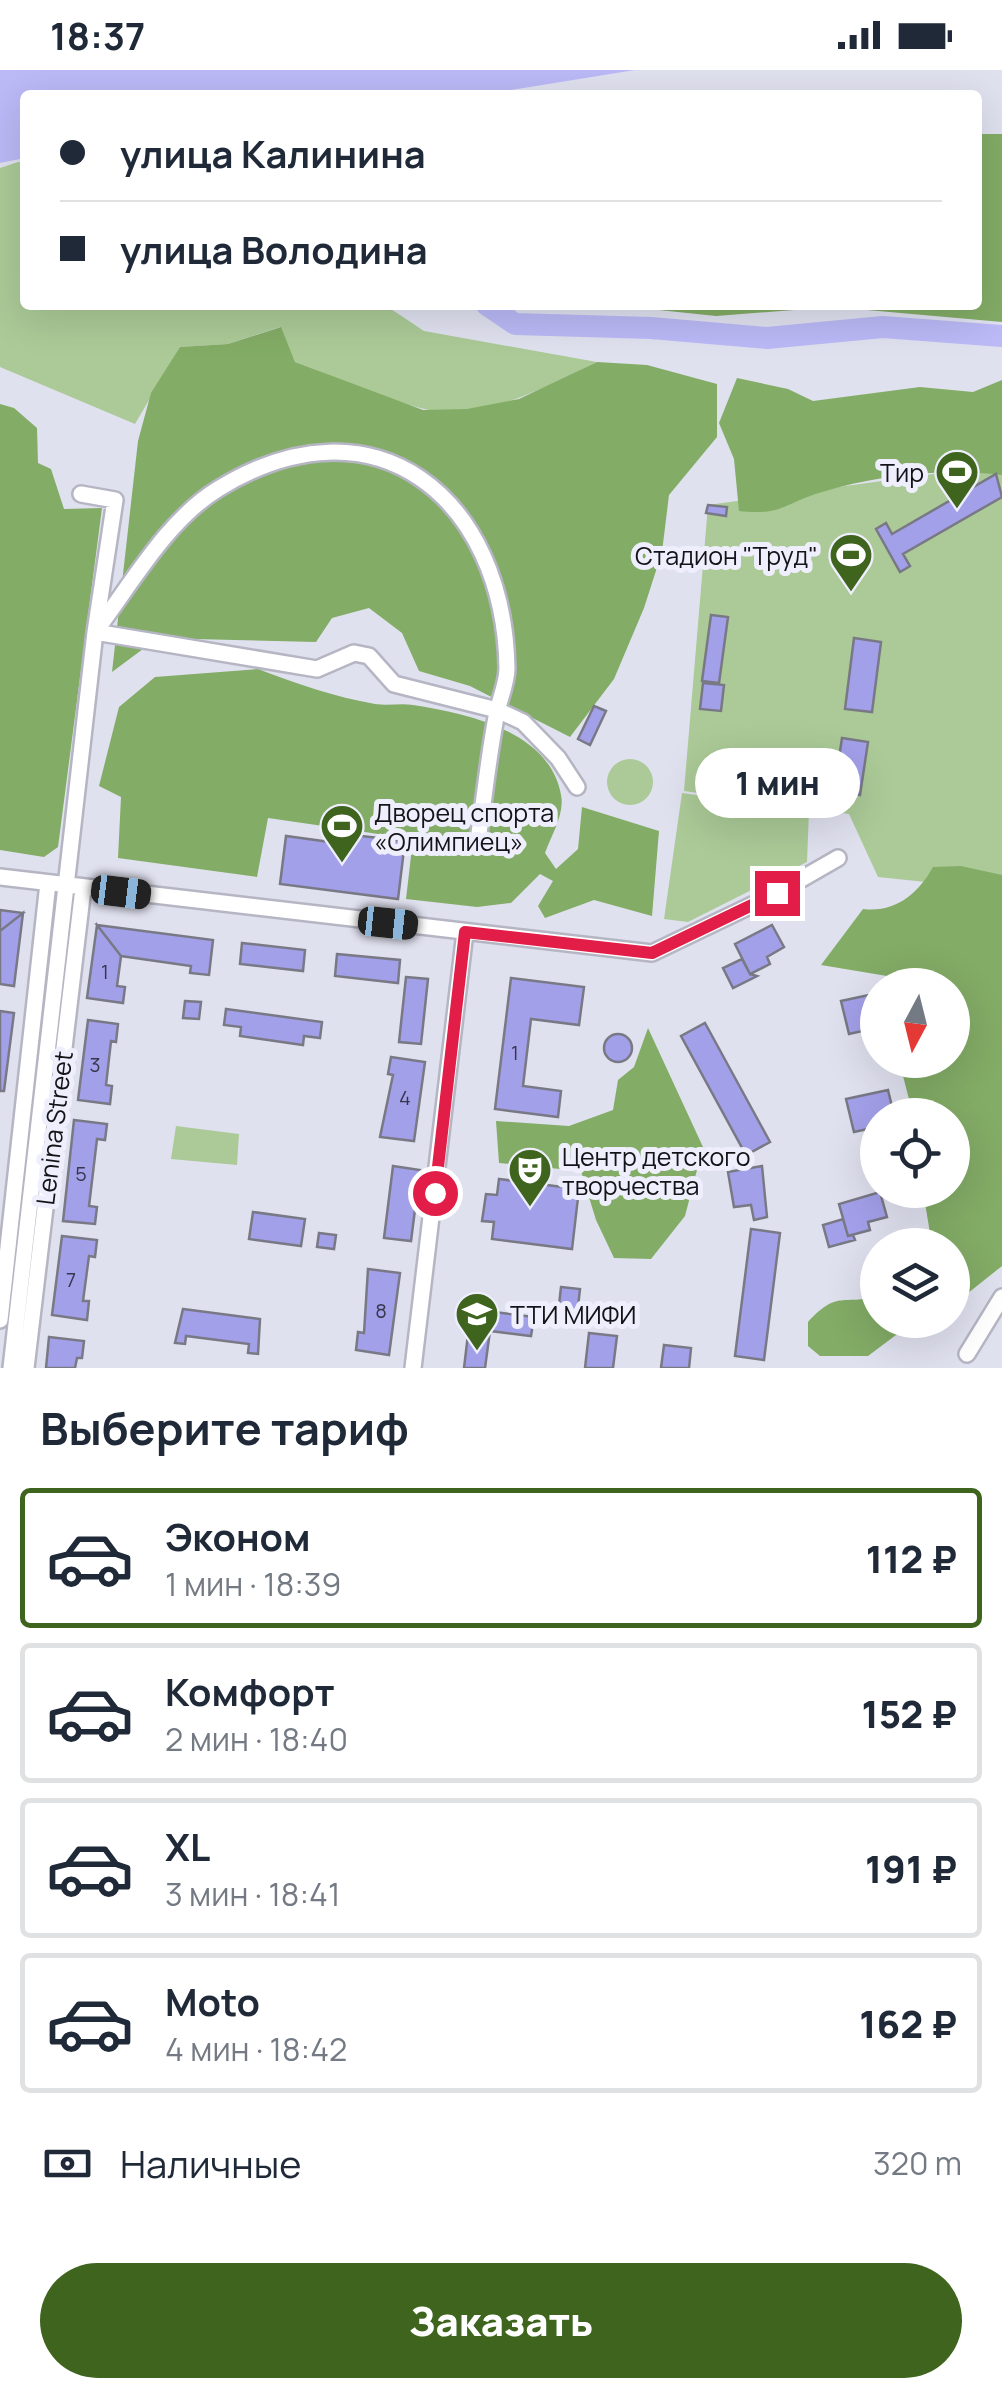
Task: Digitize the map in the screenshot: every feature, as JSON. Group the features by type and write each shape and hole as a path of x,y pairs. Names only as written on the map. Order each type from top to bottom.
{"street":[{"path":"95,632 179,521 215,490 262,465 306,452 364,454 410,470 444,495 478,538 501,610 507,672 497,710 479,833"},
{"path":"10,1368 57,884 115,500 81,494"},
{"path":"95,632 317,669 354,654 368,656 394,684 497,710 523,722 558,758 578,786"},
{"path":"0,877 652,953 777,893 838,858"},
{"name":"Lenina Street","path":"0,1320 28,1069 57,884"},
{"name":"Lenina Street","path":"26,1368 83,888"},
{"path":"413,1368 465,932"},
{"path":"967,1354 1002,1297"}],"green space":[{"path":"982,134 1002,134 1002,322 867,310 982,310"},
{"path":"20,162 20,310 392,310 424,331 597,362 512,400 443,412 389,398 295,362 280,327 228,344 180,347 135,424 0,367 0,168"},
{"path":"659,310 794,310 716,316"},
{"path":"281,327 295,362 423,410 467,409 519,399 597,362 647,365 717,384 717,437 669,495 662,552 644,608 614,679 570,737 470,686 419,671 402,633 369,608 332,618 316,642 194,639 143,649 112,672 138,441 151,393 180,347 228,344"},
{"path":"737,378 788,389 813,401 920,387 973,392 1002,380 1002,475 957,472 888,477 822,492 775,510 739,511 734,459 719,423"},
{"path":"0,404 14,408 37,428 38,463 51,469 64,509 102,508 58,847 44,857 0,850"},
{"name":"Стадион \"Труд\"","path":"998,465 1002,469 1002,890 878,877 849,814 684,791 708,505"},
{"path":"258,669 360,701 457,713 503,729 523,741 541,755 554,773 561,795 559,817 545,853 556,869 578,849 582,807 659,831 652,916 594,900 545,918 538,906 553,881 540,874 511,903 477,907 406,899 413,839 268,818 257,877 118,858 121,797 99,786 119,707 155,677"},
{"path":"630,759 646,766 653,782 646,798 630,805 614,798 607,782 614,766"},
{"path":"682,793 809,811 807,862 688,922 664,919"},
{"path":"961,866 1002,875 1002,1266 970,1291 970,1228 929,1228 926,1208 970,1208 970,1098 909,1098 904,1078 970,1078 970,968 860,968 860,972 821,965 863,909 885,908 904,900 933,867"},
{"path":"648,1028 703,1147 685,1216 651,1259 614,1258 596,1220 581,1171 499,1163 496,1121 569,1126 613,1110 618,1080 634,1067"},
{"path":"176,1126 239,1134 237,1165 171,1159"},
{"path":"860,1299 860,1338 892,1338 868,1356 820,1356 808,1346 808,1322 827,1305"}],"water":[{"path":"0,70 635,70 512,90 20,90 20,159 0,163"}],"building":[{"name":"Тир","path":"996,474 1002,497 903,554 910,566 900,572 876,529 886,523 892,534"},
{"path":"708,505 727,507 726,516 706,513"},
{"path":"711,615 728,617 719,683 702,681"},
{"path":"854,638 881,642 872,712 845,709"},
{"path":"703,683 724,685 721,711 700,709"},
{"path":"594,706 606,711 590,745 578,739"},
{"path":"842,738 868,742 860,795 834,791"},
{"name":"Дворец спорта «Олимпиец»","path":"353,835 405,841 398,899 280,884 286,836 352,845"},
{"path":"0,910 23,913 0,931"},
{"path":"23,913 14,986 0,984 0,931"},
{"path":"97,925 121,956 117,986 125,987 123,1003 87,998"},
{"path":"97,925 213,940 209,975 190,973 191,966 121,956"},
{"path":"772,925 784,947 767,957 770,964 750,974 735,944"},
{"path":"242,943 305,950 303,971 240,964"},
{"path":"337,954 400,960 398,983 335,976"},
{"path":"742,959 750,974 757,976 733,988 723,968"},
{"path":"406,977 428,979 421,1044 399,1042"},
{"path":"511,978 584,987 579,1025 531,1019 523,1086 561,1091 558,1117 495,1109"},
{"path":"860,997 860,1032 849,1034 841,1001"},
{"path":"185,1001 201,1002 199,1019 183,1018"},
{"path":"226,1009 322,1022 320,1038 304,1036 303,1045 240,1036 241,1027 224,1025"},
{"path":"0,1011 14,1013 4,1091 0,1091"},
{"path":"88,1020 118,1024 116,1042 111,1041 106,1085 112,1086 110,1104 78,1100"},
{"path":"705,1023 770,1142 746,1155 681,1036"},
{"path":"618,1034 628,1038 632,1048 628,1058 618,1062 608,1058 604,1048 608,1038"},
{"path":"391,1057 425,1062 414,1141 380,1137 393,1075 388,1074"},
{"path":"888,1090 890,1098 860,1098 860,1131 854,1132 846,1099"},
{"path":"74,1120 107,1124 105,1140 97,1139 89,1206 97,1207 95,1224 63,1221"},
{"path":"393,1166 420,1170 411,1241 384,1238"},
{"path":"762,1166 767,1217 754,1220 751,1205 734,1207 728,1172"},
{"name":"Центр детского творчества","path":"499,1179 579,1189 572,1249 492,1239 494,1222 482,1221 486,1194 497,1195"},
{"path":"860,1198 860,1208 884,1208 887,1217 868,1222 870,1228 860,1228 860,1233 848,1236 839,1204"},
{"path":"253,1212 305,1219 301,1246 249,1239"},
{"path":"843,1219 848,1236 853,1235 855,1240 829,1247 823,1225"},
{"path":"751,1229 780,1233 764,1360 735,1356"},
{"path":"319,1233 336,1235 334,1249 317,1247"},
{"path":"62,1236 97,1240 95,1257 89,1256 83,1301 89,1301 87,1320 52,1315"},
{"path":"368,1269 400,1273 389,1355 356,1350 358,1332 364,1333"},
{"path":"561,1287 580,1289 577,1316 558,1314"},
{"path":"183,1309 260,1319 258,1354 248,1353 249,1344 186,1336 185,1344 175,1343"},
{"name":"ТТИ МИФИ","path":"471,1309 534,1317 531,1336 490,1331 485,1368 464,1368"},
{"path":"589,1333 617,1336 613,1368 585,1368"},
{"path":"49,1337 84,1341 82,1358 77,1358 75,1368 46,1368"},
{"path":"664,1345 691,1348 689,1368 661,1368"}],"waterway":[{"path":"494,310 515,324 651,328 767,338 883,327 1002,336"}],"place":[{"name":"Тир","path":"957,510"},
{"name":"Стадион \"Труд\"","path":"851,593"},
{"name":"Дворец спорта «Олимпиец»","path":"342,864"},
{"name":"Центр детского творчества","path":"530,1208"},
{"name":"ТТИ МИФИ","path":"477,1352"}],"route":[{"path":"435,1193 465,932 652,953 777,893"}]}
